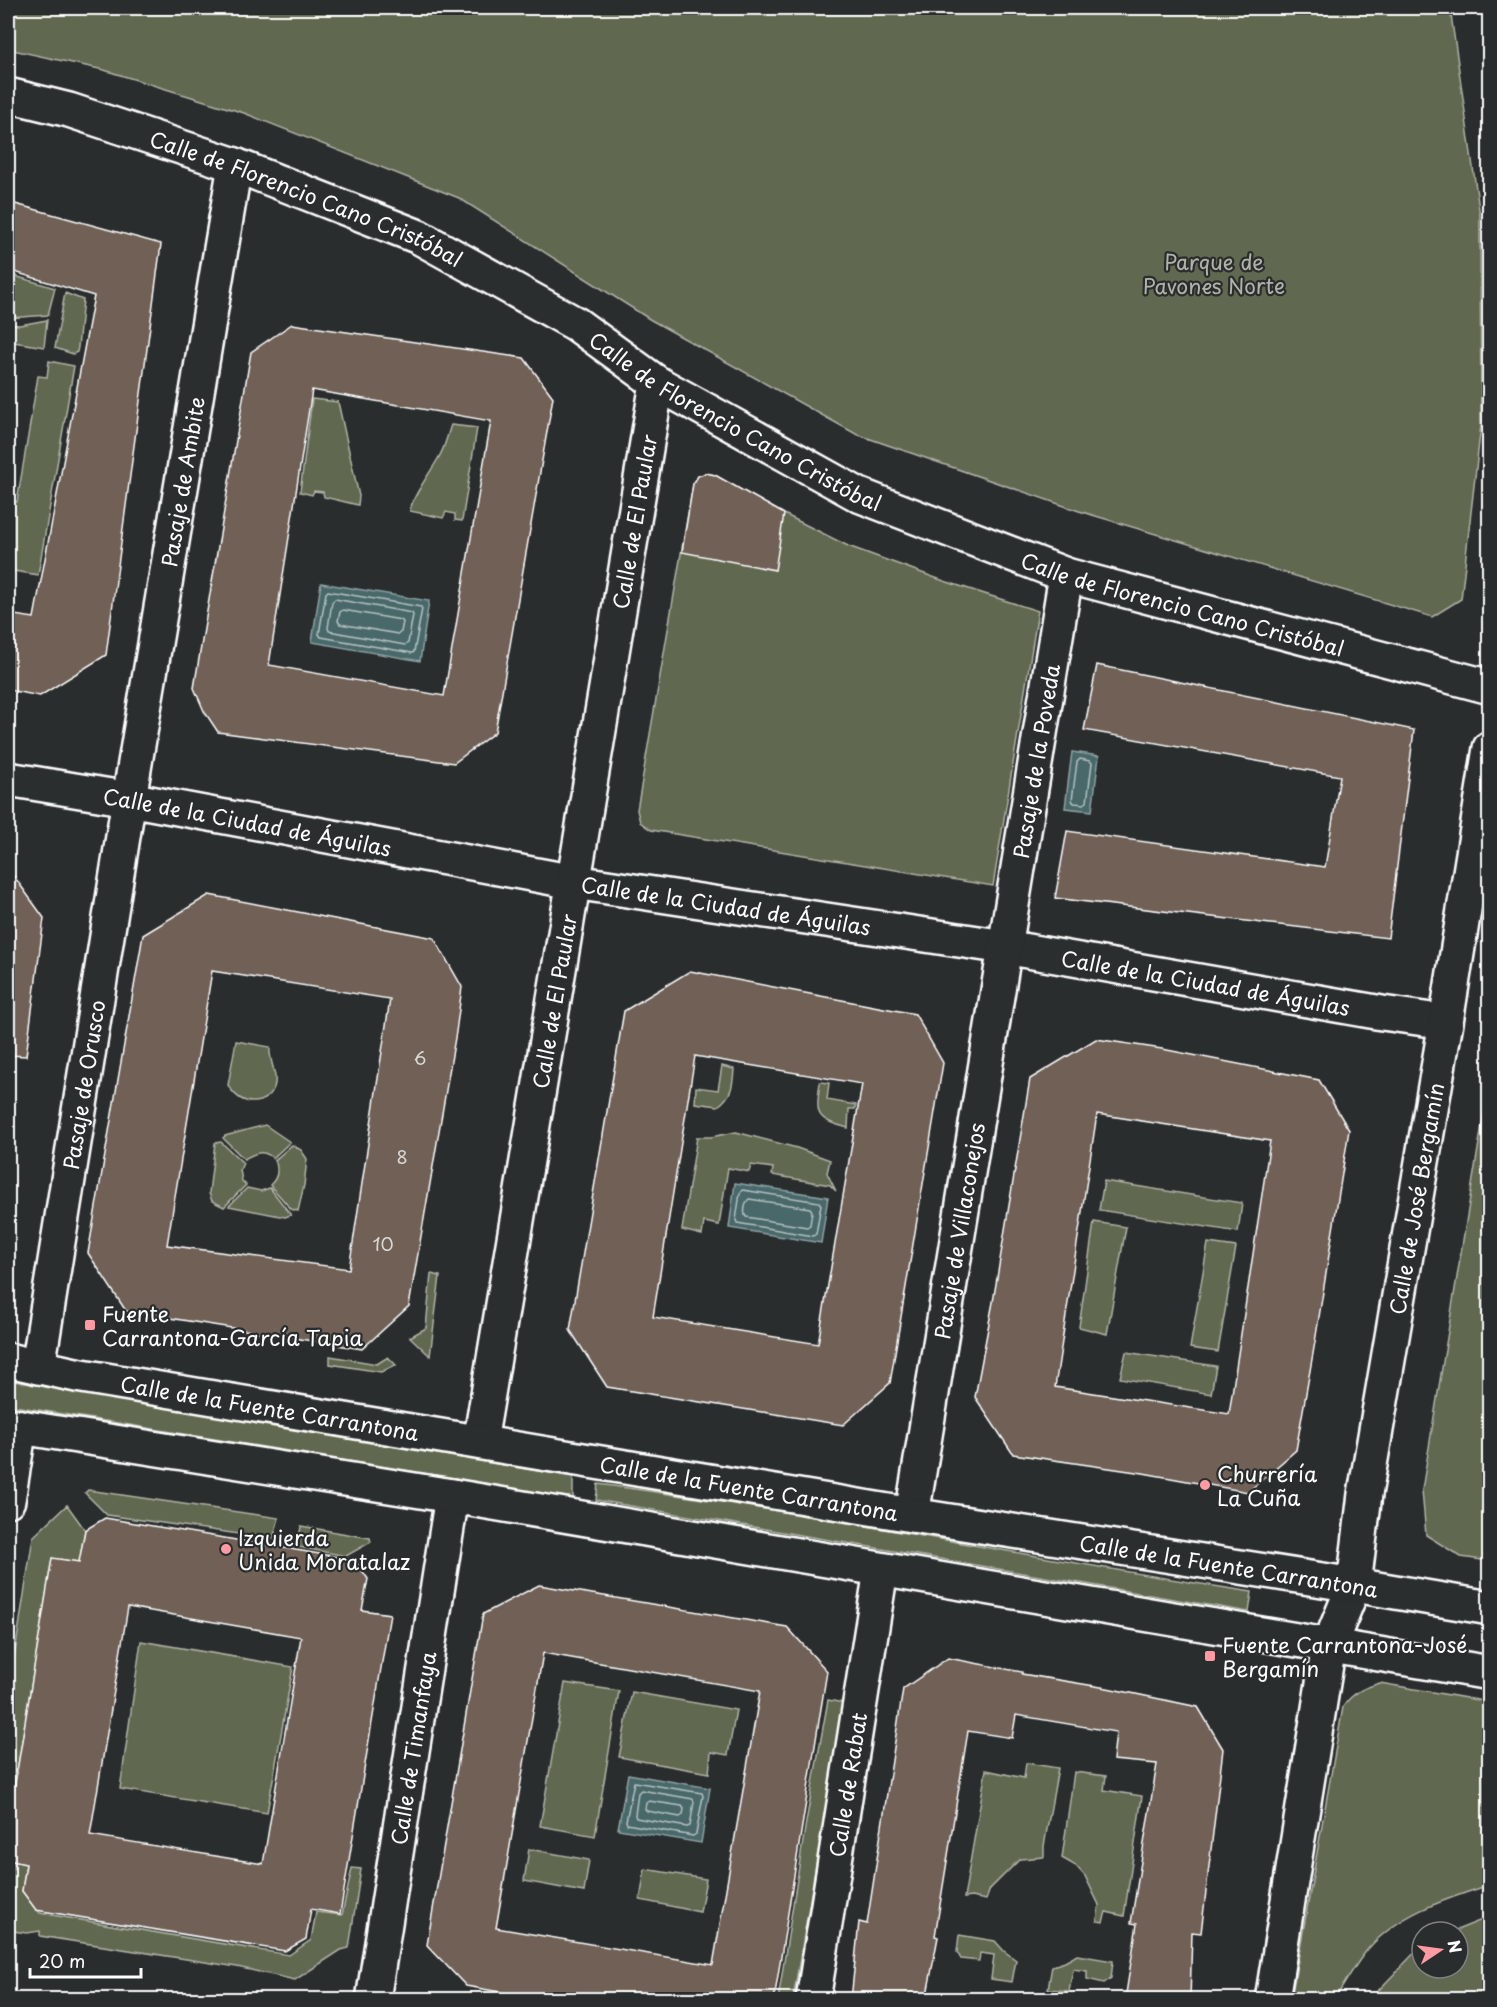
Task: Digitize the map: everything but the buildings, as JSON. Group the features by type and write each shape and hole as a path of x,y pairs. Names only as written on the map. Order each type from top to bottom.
{"street":[{"name":"Calle de Florencio Cano Cristóbal","path":"8,95 69,111 235,165 419,237 576,324 657,383 859,495 1066,575 1490,687"},
{"name":"Pasaje de Ambite","path":"129,799 235,165"},
{"name":"Calle de El Paular","path":"480,1442 657,383"},
{"name":"Pasaje de la Poveda","path":"1005,947 1066,575"},
{"name":"Calle de José Bergamín","path":"1272,2000 1329,1646 1354,1585 1365,1494 1446,1022 1490,748"},
{"name":"Calle de la Ciudad de Águilas","path":"8,779 129,799 574,882 1005,947 1382,1013 1446,1022"},
{"name":"Pasaje de Orusco","path":"23,1364 129,799"},
{"name":"Pasaje de Villaconejos","path":"912,1515 1005,947"},
{"name":"Calle de la Fuente Carrantona","path":"23,1364 912,1515 1490,1608"},
{"path":"8,1500 14,1426 452,1496 1490,1673"},
{"name":"Calle de Timanfaya","path":"373,2000 452,1496"},
{"name":"Calle de Rabat","path":"813,2000 881,1570"}],"green space":[{"name":"Parque de Pavones Norte","path":"8,8 1450,8 1480,216 1481,425 1461,599 1432,617 1079,511 856,434 651,320 459,198 244,113 104,70 8,49"},
{"path":"8,274 55,288 48,315 8,318"},
{"path":"65,293 83,300 78,347 77,352 73,354 55,348"},
{"path":"47,320 44,347 8,341 8,324 20,325"},
{"path":"49,361 74,366 38,575 8,570 8,501 17,502 38,376 47,377"},
{"path":"312,399 338,402 359,496 358,505 324,497 323,492 314,491 312,495 300,492"},
{"path":"451,425 477,428 462,521 455,520 455,514 446,512 443,518 410,511 411,505 441,453"},
{"path":"706,473 715,475 784,514 848,546 944,581 1038,611 993,886 651,830 640,822 637,810 693,484 698,476"},
{"path":"236,1041 270,1047 275,1082 271,1093 262,1100 251,1102 243,1100 228,1085"},
{"path":"722,1066 734,1069 729,1094 718,1106 695,1103 696,1087 718,1090"},
{"path":"820,1082 829,1083 827,1100 856,1105 855,1109 849,1109 848,1128 829,1122 820,1114 818,1101"},
{"path":"1489,1082 1490,1561 1461,1557 1426,1535 1422,1490"},
{"path":"265,1125 290,1142 273,1158 259,1153 244,1159 223,1138 225,1136"},
{"path":"736,1132 797,1148 830,1160 827,1173 836,1191 830,1185 772,1175 773,1168 751,1165 749,1172 728,1168 719,1225 704,1222 702,1235 682,1230 697,1137"},
{"path":"221,1142 243,1163 240,1170 242,1181 246,1185 224,1207 212,1201 209,1193 215,1143"},
{"path":"292,1145 301,1150 307,1159 298,1211 291,1209 270,1185 277,1174 275,1160"},
{"path":"1104,1181 1242,1203 1238,1232 1099,1210"},
{"path":"247,1188 261,1191 270,1188 291,1215 285,1217 229,1206"},
{"path":"1094,1222 1126,1227 1107,1334 1079,1327"},
{"path":"1208,1243 1236,1247 1218,1352 1190,1348"},
{"path":"431,1274 440,1276 430,1356 410,1337 426,1328"},
{"path":"1126,1352 1216,1366 1211,1394 1120,1378"},
{"path":"330,1356 377,1364 388,1357 396,1365 381,1372 330,1364"},
{"path":"8,1380 573,1477 573,1498 8,1405"},
{"path":"598,1484 762,1508 1252,1592 1249,1612 596,1500"},
{"path":"88,1490 279,1518 273,1539 107,1515 85,1493"},
{"path":"67,1505 85,1530 79,1562 52,1558 8,1826 8,1697 33,1537"},
{"path":"301,1526 370,1538 371,1542 346,1556 298,1547"},
{"path":"141,1641 293,1667 267,1813 120,1789"},
{"path":"565,1683 619,1691 595,1836 540,1826"},
{"path":"1380,1683 1489,1702 1489,1885 1424,1909 1380,1936 1368,1949 1335,1999 1291,1999 1343,1707 1358,1692"},
{"path":"632,1692 736,1710 728,1755 711,1752 709,1773 619,1757"},
{"path":"828,1700 844,1703 793,1999 778,2000 806,1822"},
{"path":"1026,1763 1058,1768 1044,1857 1020,1859 990,1889 986,1900 964,1898 986,1770 1024,1778"},
{"path":"1074,1772 1106,1776 1104,1790 1142,1796 1124,1916 1106,1912 1103,1922 1097,1921 1099,1905 1085,1876 1076,1866 1062,1858"},
{"path":"529,1849 589,1860 584,1892 524,1881"},
{"path":"8,1860 26,1864 22,1891 40,1913 289,1955 311,1940 316,1912 342,1915 352,1868 361,1869 349,1948 341,1950 295,1980 237,1967 40,1936 40,1931 27,1933 13,1931 8,1922"},
{"path":"645,1869 706,1879 700,1912 640,1900"},
{"path":"1489,1917 1489,1999 1371,1999 1410,1957 1410,1980 1470,1980 1470,1925"},
{"path":"959,1935 995,1941 1016,1960 1012,1982 991,1979 994,1955 980,1953 979,1961 961,1959 957,1952"},
{"path":"1077,1955 1113,1961 1111,1978 1104,1983 1087,1979 1087,1971 1073,1969 1069,1991 1048,1989 1052,1966"}],"water":[{"path":"321,583 429,601 420,661 312,642"},
{"path":"1072,752 1099,756 1092,811 1065,808"},
{"path":"735,1183 828,1197 821,1243 729,1228"},
{"path":"628,1774 710,1788 701,1843 618,1829"}],"place":[{"name":"Fuente Carrantona-García Tapia","path":"90,1325"},
{"name":"Churrería La Cuña","path":"1205,1485"},
{"name":"Izquierda Unida Moratalaz","path":"226,1549"},
{"name":"Fuente Carrantona-José Bergamín","path":"1210,1656"}]}
